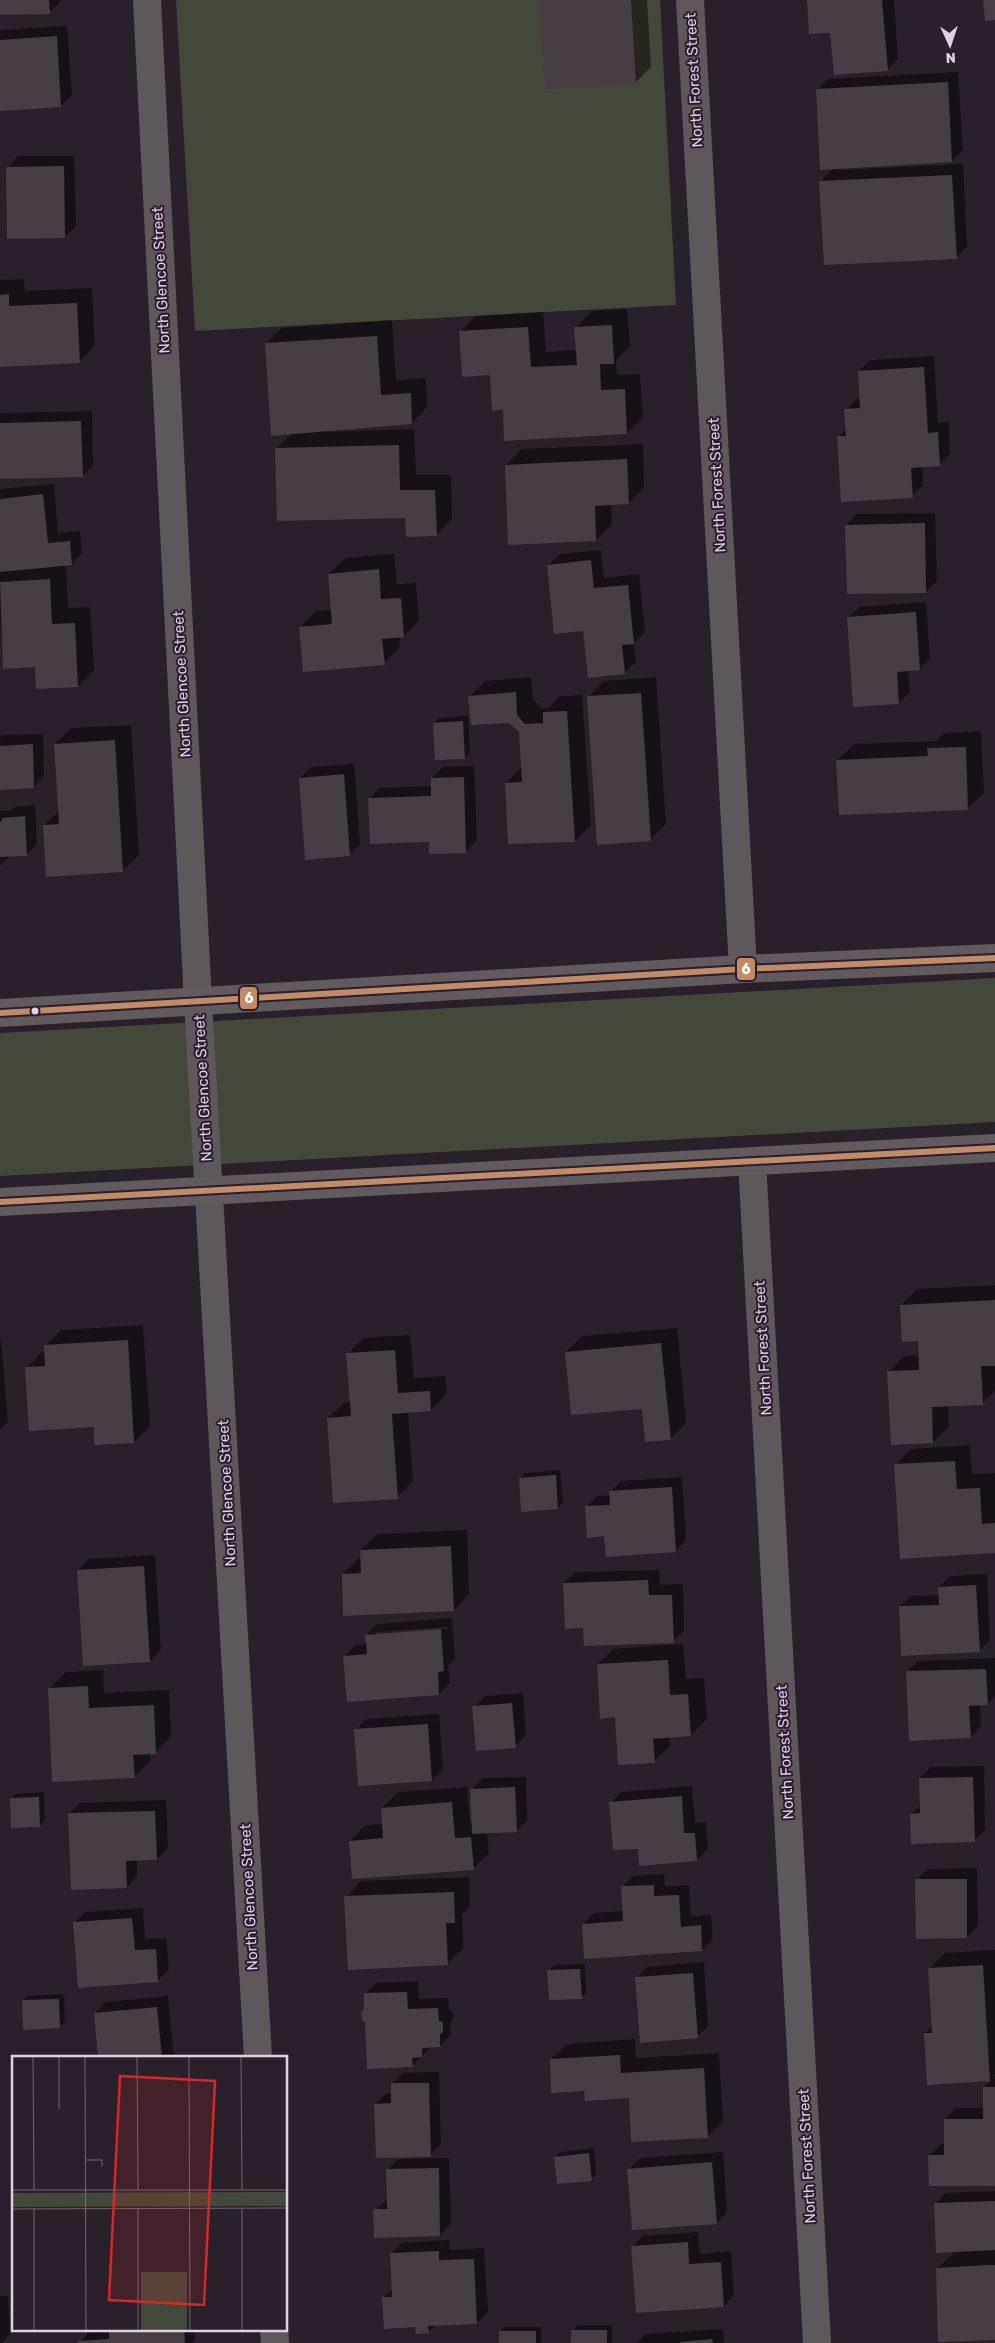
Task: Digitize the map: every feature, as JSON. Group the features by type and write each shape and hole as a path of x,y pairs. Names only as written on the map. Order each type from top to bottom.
{"main road":[{"path":"0,1013 743,969 995,958"},
{"path":"0,1202 995,1148"}],"street":[{"name":"North Glencoe Street","path":"147,0 198,1002 258,2056"},
{"name":"North Forest Street","path":"690,0 743,969"},
{"name":"North Forest Street","path":"752,1161 817,2343"},
{"path":"274,2330 275,2343"}],"green space":[{"path":"176,0 660,0 676,305 195,331"},
{"path":"995,978 995,1122 0,1176 0,1033"}],"building":[{"path":"0,0 49,0 50,14 0,15"},
{"path":"539,0 631,0 636,84 545,89"},
{"path":"807,0 882,0 888,71 834,75 830,33 809,34"},
{"path":"983,0 995,0 995,20 985,21"},
{"path":"57,36 61,107 0,111 0,40"},
{"path":"948,82 952,162 820,170 816,89"},
{"path":"64,166 65,238 7,239 6,167"},
{"path":"952,175 957,259 824,265 819,181"},
{"path":"9,294 9,306 77,303 80,363 0,367 0,295"},
{"path":"612,325 614,364 600,364 601,390 625,389 627,434 504,441 503,410 492,411 490,375 462,377 459,331 528,327 531,367 577,365 574,327"},
{"path":"377,336 381,395 411,393 412,424 271,436 265,343"},
{"path":"924,367 928,433 938,432 940,466 911,468 913,498 841,502 837,436 846,436 844,409 860,408 858,371"},
{"path":"81,421 83,477 0,479 0,423"},
{"path":"399,445 400,490 435,490 437,536 406,537 405,518 277,521 275,448"},
{"path":"627,459 629,504 595,506 596,541 508,545 505,465"},
{"path":"43,494 48,543 70,541 72,565 0,572 0,499"},
{"path":"925,523 926,593 847,594 845,525"},
{"path":"591,560 594,588 628,585 634,644 622,645 625,674 588,678 583,631 554,634 547,565"},
{"path":"379,569 381,599 401,598 404,637 382,639 385,665 303,672 299,627 332,624 328,574"},
{"path":"50,579 52,624 75,623 78,687 36,689 35,667 3,669 0,582"},
{"path":"916,612 920,670 897,672 899,704 853,707 847,617"},
{"path":"516,692 517,715 525,724 543,723 543,712 567,711 575,842 508,844 505,783 522,782 519,732 509,723 471,725 468,696"},
{"path":"641,693 651,841 597,845 587,696"},
{"path":"463,721 465,759 435,760 433,723"},
{"path":"115,740 123,872 46,877 43,825 59,824 54,744"},
{"path":"33,744 34,788 0,790 0,746"},
{"path":"966,747 968,810 839,815 836,760 928,756 927,748"},
{"path":"344,774 350,856 305,860 299,778"},
{"path":"464,777 466,853 429,854 429,842 370,844 368,798 431,796 431,778"},
{"path":"25,816 27,856 0,857 0,821 2,821 2,818"},
{"path":"995,1300 995,1366 981,1366 983,1405 932,1407 933,1443 891,1445 887,1371 919,1370 918,1341 902,1342 900,1305"},
{"path":"128,1340 134,1443 94,1445 94,1427 29,1431 25,1367 45,1366 44,1345"},
{"path":"661,1343 671,1440 645,1442 642,1409 571,1415 565,1352"},
{"path":"395,1350 398,1393 430,1391 431,1411 392,1414 398,1499 333,1503 327,1418 351,1416 346,1353"},
{"path":"955,1461 957,1489 980,1488 982,1524 995,1523 995,1553 900,1559 894,1464"},
{"path":"556,1475 558,1509 521,1512 519,1478"},
{"path":"672,1487 676,1552 606,1557 604,1536 587,1538 585,1506 610,1505 609,1491"},
{"path":"451,1546 454,1611 343,1616 342,1574 361,1573 360,1550"},
{"path":"144,1566 150,1662 83,1666 77,1570"},
{"path":"648,1580 649,1595 672,1595 674,1643 584,1646 583,1628 565,1629 563,1583"},
{"path":"976,1585 980,1652 901,1656 899,1606 939,1605 938,1587"},
{"path":"441,1629 444,1671 438,1672 439,1695 347,1702 343,1656 367,1654 365,1635"},
{"path":"668,1660 670,1695 688,1694 691,1736 653,1739 655,1763 618,1765 615,1717 600,1719 597,1664"},
{"path":"986,1669 988,1705 969,1706 971,1738 909,1741 906,1671"},
{"path":"88,1686 89,1708 154,1705 156,1754 133,1755 135,1778 52,1782 48,1688"},
{"path":"512,1703 516,1748 476,1751 472,1706"},
{"path":"428,1724 432,1781 358,1786 354,1729"},
{"path":"973,1777 975,1842 911,1844 910,1814 920,1813 919,1778"},
{"path":"515,1787 517,1832 472,1834 470,1789"},
{"path":"682,1796 684,1833 695,1833 697,1861 639,1866 638,1849 613,1850 609,1802"},
{"path":"39,1797 40,1827 11,1828 10,1798"},
{"path":"452,1802 455,1838 471,1837 474,1870 352,1879 349,1841 383,1838 381,1808"},
{"path":"155,1811 157,1860 126,1861 127,1888 71,1890 68,1813"},
{"path":"915,1879 967,1879 967,1938 916,1939"},
{"path":"654,1885 654,1896 679,1895 681,1927 701,1925 702,1951 584,1959 582,1924 623,1921 621,1886"},
{"path":"454,1892 455,1923 446,1923 448,1965 348,1970 344,1896"},
{"path":"132,1918 135,1950 156,1949 158,1982 78,1988 73,1922"},
{"path":"983,1965 990,2081 927,2085 924,2033 932,2033 928,1968"},
{"path":"580,1969 582,1999 549,2000 547,1970"},
{"path":"693,1973 698,2038 640,2043 635,1977"},
{"path":"407,1992 408,2009 438,2008 439,2021 443,2022 443,2032 440,2034 440,2047 422,2048 422,2057 412,2058 413,2067 367,2069 365,2022 362,2021 361,2012 364,2009 364,1993"},
{"path":"59,1999 60,2028 23,2030 22,2000"},
{"path":"157,2007 162,2056 98,2056 94,2013"},
{"path":"620,2055 621,2073 704,2068 708,2138 631,2142 629,2098 585,2101 584,2091 551,2093 550,2059"},
{"path":"391,2083 429,2083 431,2157 376,2158 374,2104 391,2103"},
{"path":"983,2087 995,2087 995,2186 929,2186 928,2155 944,2155 944,2119 983,2119"},
{"path":"589,2153 592,2181 557,2184 554,2157"},
{"path":"712,2162 717,2224 632,2230 627,2169"},
{"path":"439,2168 440,2236 374,2238 373,2209 387,2209 386,2169"},
{"path":"995,2201 995,2250 936,2253 934,2203"},
{"path":"688,2242 689,2264 721,2262 724,2307 636,2313 631,2246"},
{"path":"439,2251 439,2260 474,2259 477,2324 428,2326 429,2333 416,2334 415,2327 384,2329 382,2297 392,2297 390,2253"},
{"path":"995,2265 995,2340 938,2342 936,2268"},
{"path":"109,2330 184,2330 185,2343 78,2343 78,2341 109,2339"},
{"path":"571,2330 607,2330 607,2343 571,2343"},
{"path":"499,2331 536,2331 536,2343 499,2343"},
{"path":"712,2339 713,2343 680,2343 680,2342"}],"transit line":[{"name":"6","path":"0,1013 743,969 995,958"},
{"name":"6","path":"0,1202 995,1148"}]}
